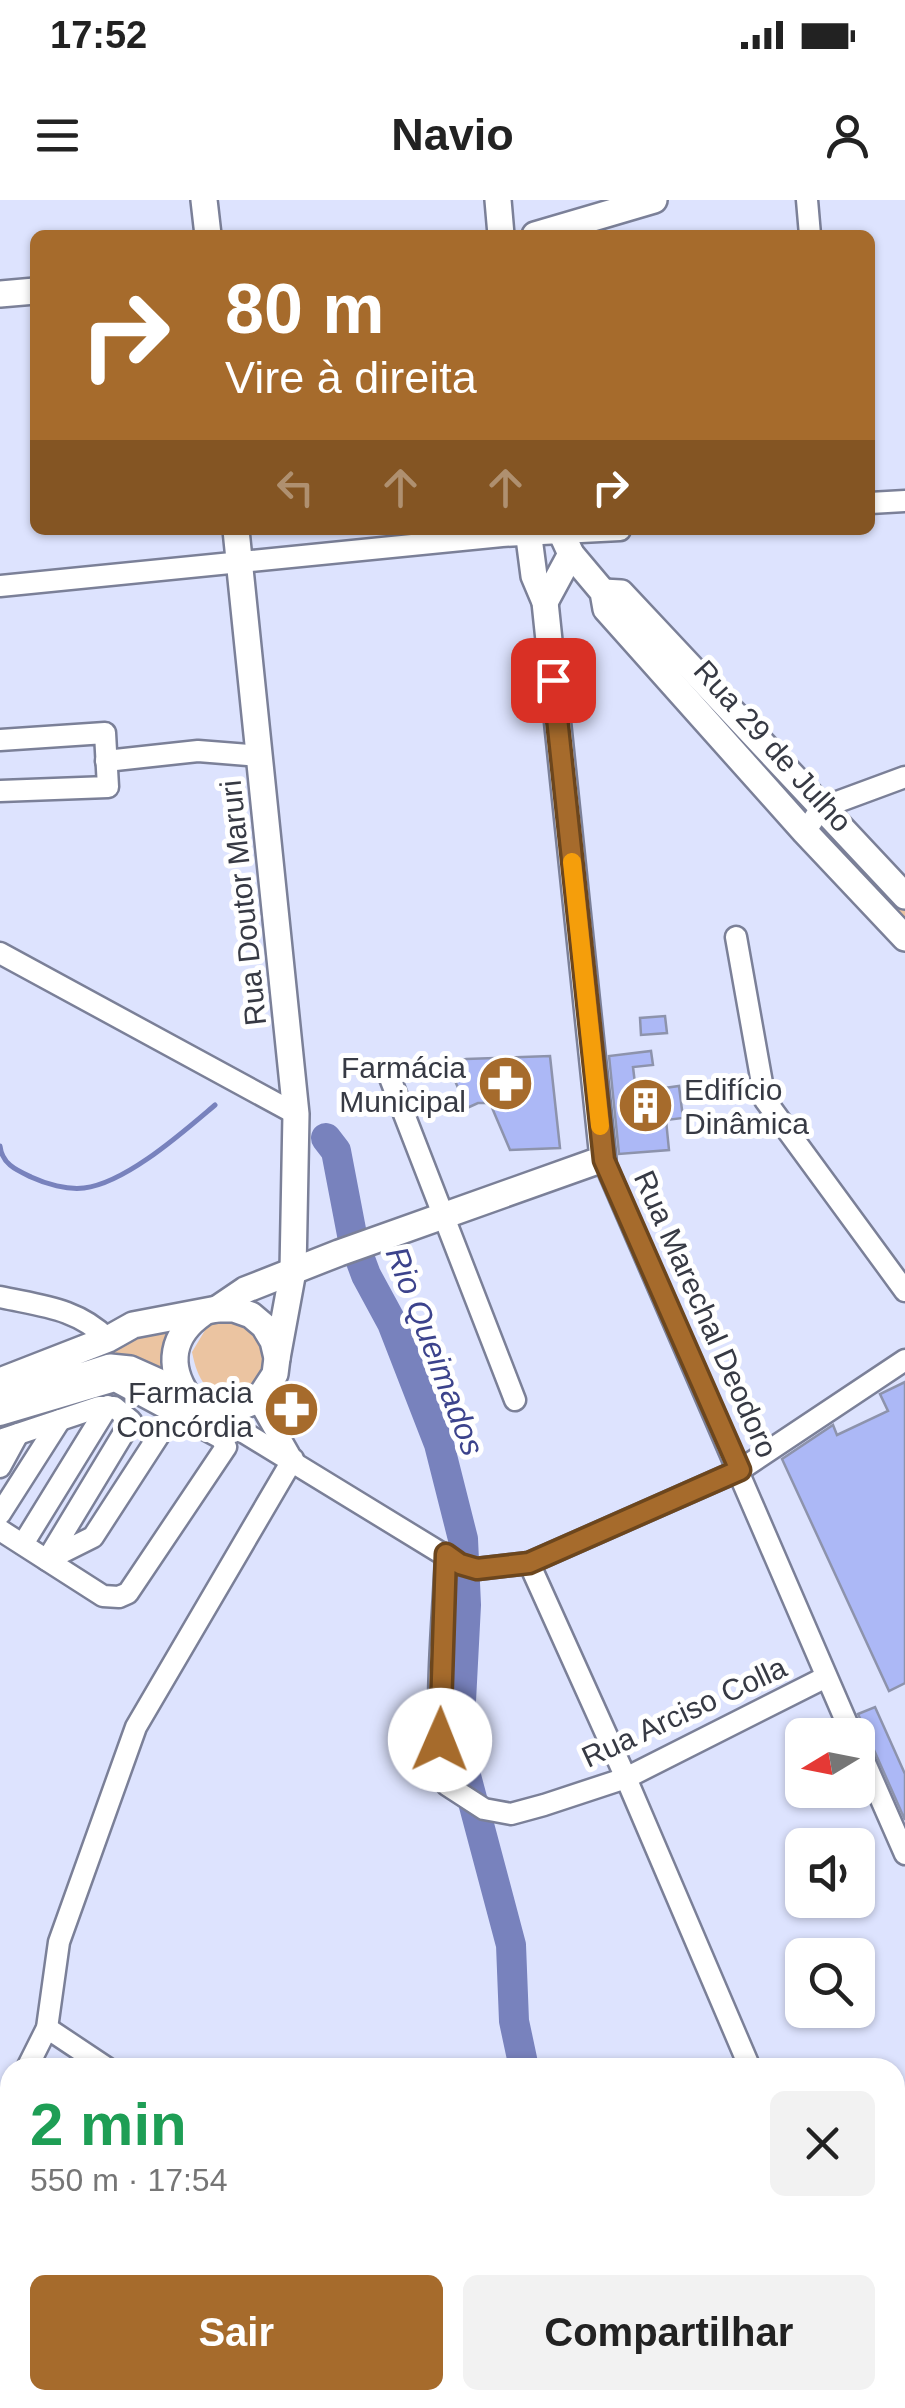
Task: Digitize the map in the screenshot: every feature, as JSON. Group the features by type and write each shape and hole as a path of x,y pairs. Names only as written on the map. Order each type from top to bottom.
{"main road":[{"path":"204,200 207,230"},
{"path":"498,200 501,230"},
{"path":"552,230 654,200"},
{"path":"0,294 30,291"},
{"name":"Rua Doutor Maruri","path":"236,535 296,1114 293,1271 276,1358"},
{"name":"Rua Marechal Deodoro","path":"528,535 538,590 545,602 604,1160"},
{"path":"545,602 564,539"},
{"name":"Rua 29 de Julho","path":"564,539 603,592 606,609 804,832 905,938"},
{"name":"Rua 29 de Julho","path":"603,592 621,592 905,896"},
{"path":"187,1404 174,1367 174,1351 189,1323 209,1311 245,1290 339,1253 604,1160"},
{"path":"0,1381 144,1322 209,1311 234,1309 250,1315 264,1326 273,1341 276,1358 275,1374 258,1400 230,1412 187,1404 130,1369 110,1367 0,1402"},
{"path":"108,1339 110,1367"}],"street":[{"path":"808,200 810,230"},
{"path":"875,504 905,502"},
{"path":"0,586 507,535"},
{"path":"0,740 105,733 108,787 0,792"},
{"path":"106,761 198,751 261,756"},
{"path":"804,832 821,808 905,777"},
{"path":"736,937 765,1100 905,1290"},
{"path":"0,953 296,1114"},
{"path":"390,1078 515,1400"},
{"name":"Rua Marechal Deodoro","path":"604,1160 844,1718"},
{"path":"0,1297 65,1311 91,1322 108,1339"},
{"path":"0,1416 115,1381 187,1404 293,1459 461,1562 529,1563 740,1470 905,1360"},
{"path":"258,1400 293,1459"},
{"path":"48,1560 93,1537 187,1404"},
{"path":"0,1530 104,1596 128,1593 226,1447 222,1438 187,1404"},
{"path":"0,1467 9,1437 108,1406 129,1416 130,1425 48,1560"},
{"path":"23,1544 108,1406"},
{"path":"0,1514 60,1420"},
{"path":"32,2058 47,2028 59,1942 136,1727 293,1459"},
{"name":"Rua Arciso Colla","path":"461,1562 440,1740 447,1784 484,1809 511,1814 626,1778 826,1677"},
{"path":"529,1563 746,2058"},
{"path":"875,1786 905,1854"},
{"path":"47,2028 92,2058"}],"shaded area":[{"path":"841,847 852,848 905,905 905,927 841,859"},
{"path":"227,1318 248,1322 263,1358 261,1383 232,1405 204,1384 192,1352 210,1322"},
{"path":"168,1326 174,1329 165,1372 111,1356 111,1346"}],"building":[{"path":"665,1016 667,1033 641,1035 640,1018"},
{"path":"651,1051 653,1065 633,1067 636,1092 679,1086 683,1118 666,1120 669,1150 619,1154 609,1056"},
{"name":"Farmácia Municipal","path":"550,1056 560,1148 510,1150 490,1103 467,1108 448,1065 466,1059"},
{"path":"905,1382 905,1683 889,1691 782,1459 833,1425 837,1435 888,1411 880,1394"},
{"path":"875,1707 905,1774 905,1820 875,1752 875,1718 860,1718 858,1714"}],"waterway":[{"path":"0,1146 7,1162 20,1172 57,1186 84,1188 135,1167 215,1105"},
{"name":"Rio Queimados","path":"326,1138 336,1151 353,1240 366,1275 392,1323 439,1444 463,1539 466,1605 461,1701 465,1772 511,1945 514,2021 522,2058"}],"slow traffic":[{"path":"572,862 600,1126"}],"place":[{"name":"Farmácia Municipal","path":"505,1084"},
{"name":"Edifício Dinâmica","path":"645,1106"},
{"name":"Farmacia Concórdia","path":"292,1409"}],"route":[{"path":"440,1740 446,1554 477,1569 529,1563 740,1470 604,1160 553,680"}]}
